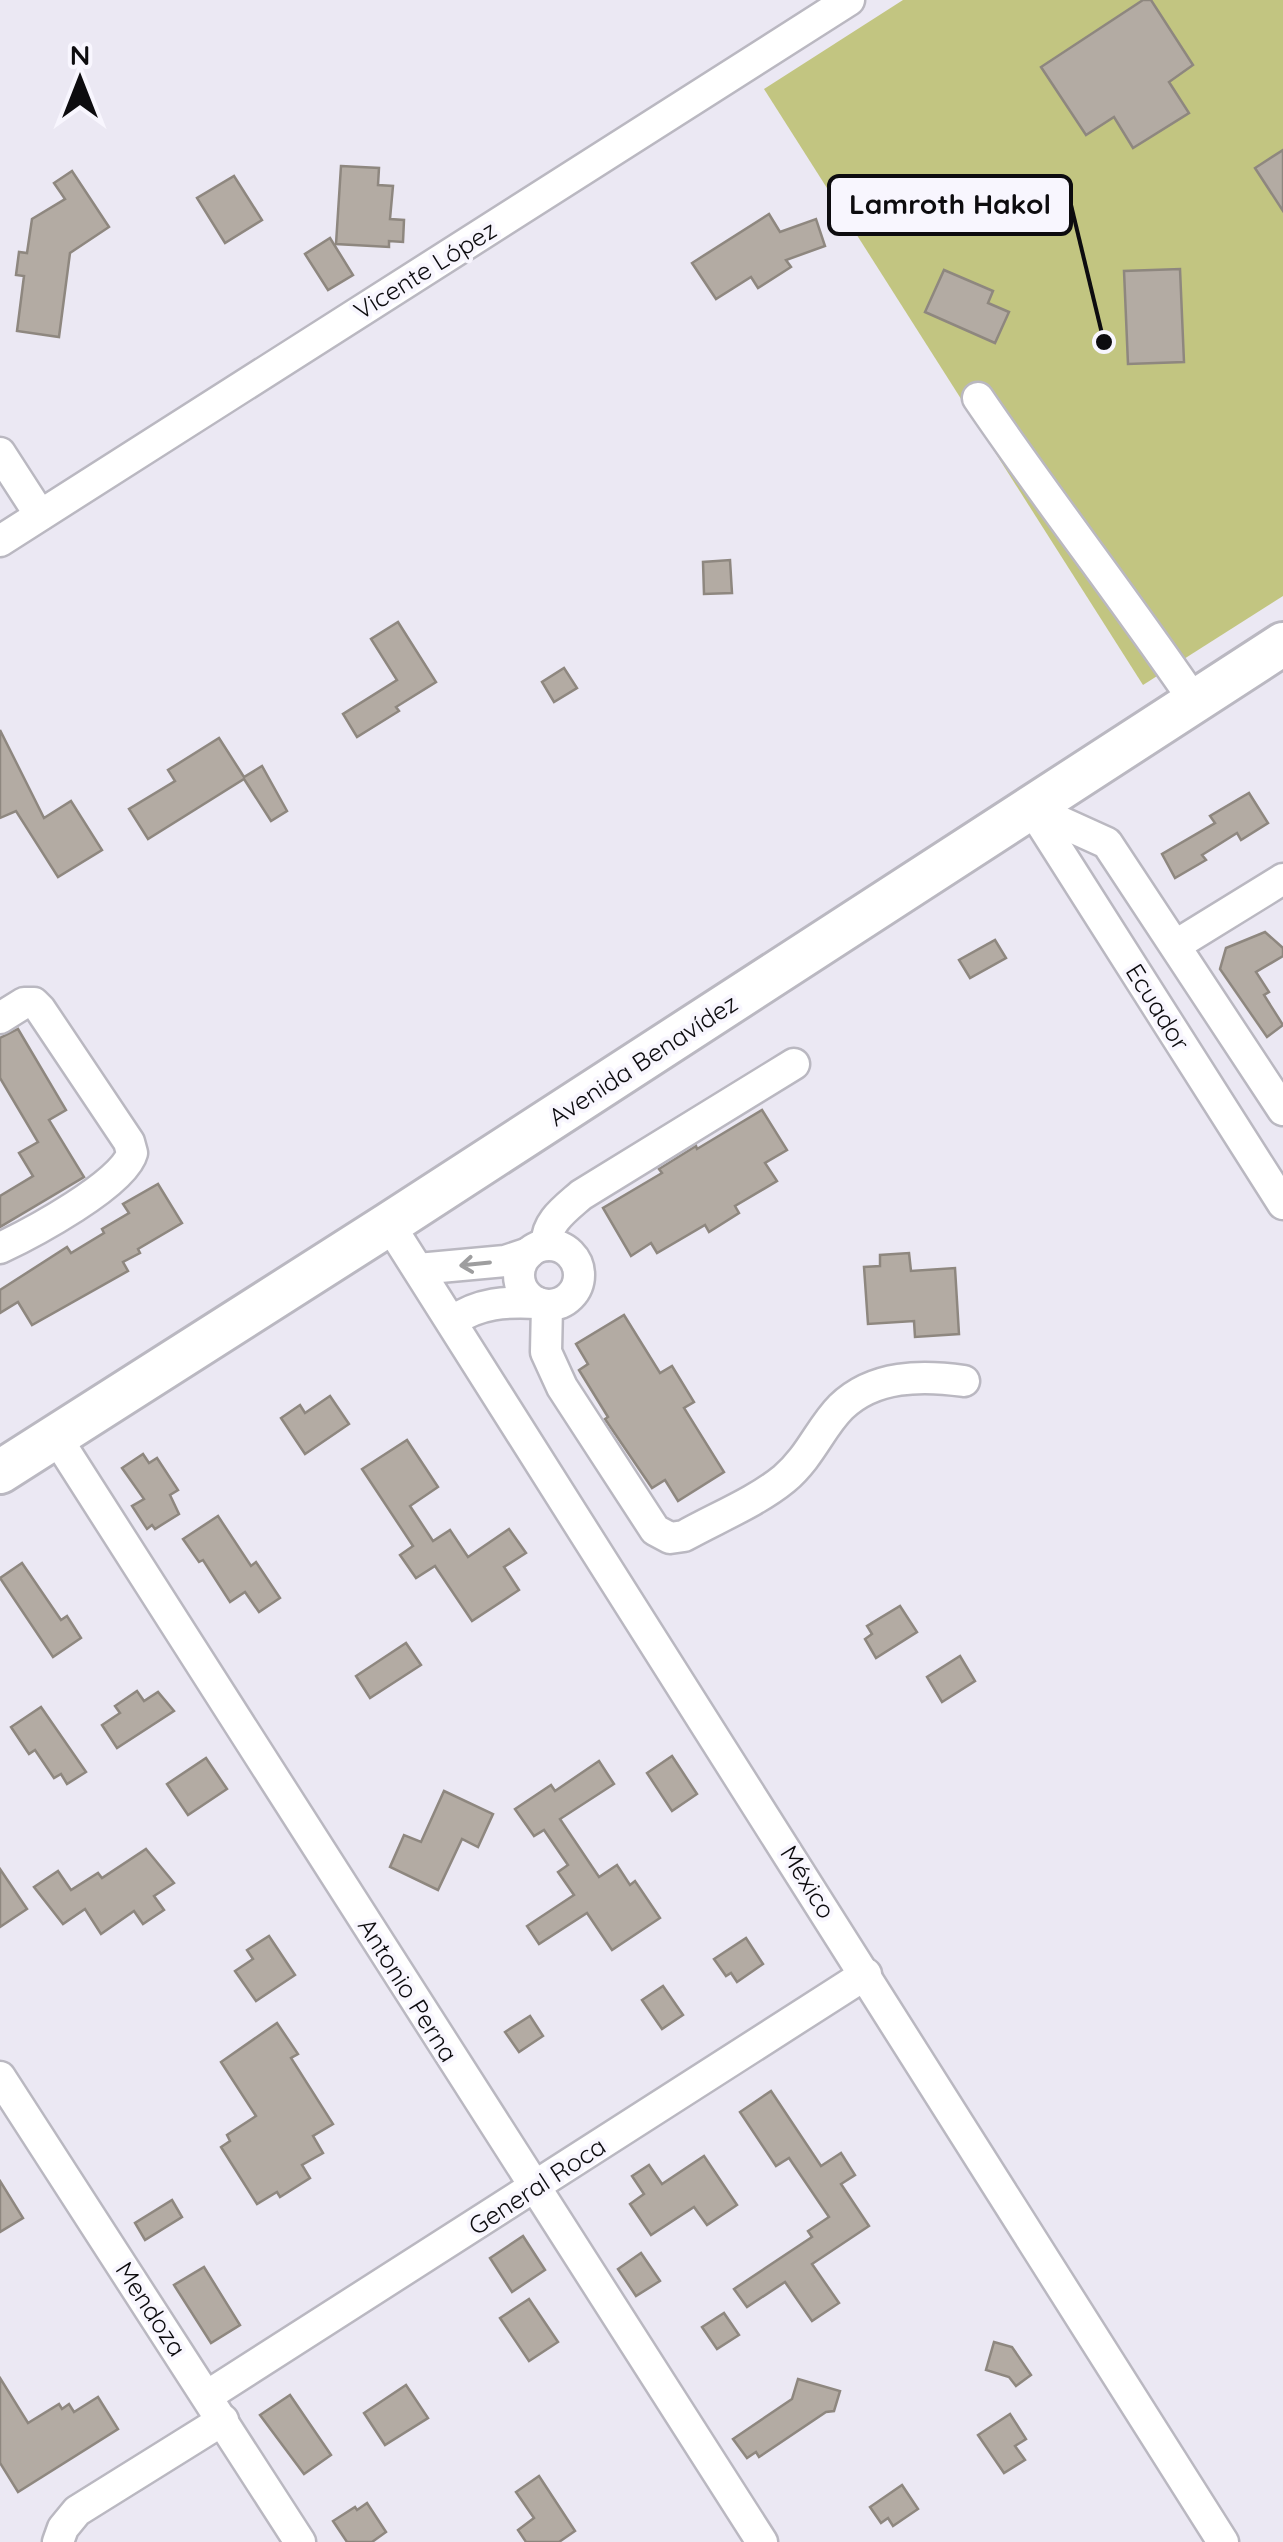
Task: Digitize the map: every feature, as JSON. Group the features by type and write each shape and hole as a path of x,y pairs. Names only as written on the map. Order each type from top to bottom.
{"main road":[{"name":"Avenida Benavídez","path":"3,1465 56,1436 389,1224 1283,644"}],"street":[{"name":"Vicente López","path":"0,540 849,0"},
{"path":"978,398 1195,702"},
{"path":"0,453 40,515"},
{"path":"1032,808 1106,843 1283,1110"},
{"name":"Ecuador","path":"1032,808 1283,1204"},
{"path":"1176,944 1283,879"},
{"path":"0,1018 24,1004 40,1008 129,1142 132,1153 130,1160 105,1184 58,1218 0,1248"},
{"path":"543,1304 529,1298 520,1280 520,1270 559,1214 580,1195 794,1064"},
{"name":"México","path":"389,1224 1223,2542"},
{"path":"418,1269 505,1261 538,1249 566,1250 578,1266 578,1284 566,1300 543,1304 511,1302 469,1309 453,1321"},
{"path":"543,1304 546,1352 562,1387 654,1530 670,1538 684,1536 782,1481 810,1454 841,1407 865,1392 900,1378 929,1376 964,1381"},
{"name":"Antonio Perna","path":"56,1436 762,2542"},
{"name":"General Roca","path":"58,2542 63,2528 77,2511 215,2408 534,2188 866,1974"},
{"name":"Mendoza","path":"0,2077 300,2542"}],"green space":[{"path":"903,0 1283,0 1283,596 1143,685 764,89"}],"building":[{"path":"1143,0 1151,0 1193,65 1169,82 1189,113 1133,148 1114,117 1086,135 1041,67"},
{"path":"1283,150 1283,211 1255,168"},
{"path":"341,166 379,168 378,185 393,186 390,219 404,220 403,242 389,241 389,247 336,244"},
{"path":"72,171 109,227 70,253 59,337 17,331 24,276 16,275 19,252 27,253 32,219 65,199 54,183"},
{"path":"234,176 262,220 225,243 197,198"},
{"path":"769,214 780,232 816,219 825,246 786,260 791,267 758,288 751,277 716,299 692,263"},
{"path":"330,238 353,275 328,290 305,254"},
{"path":"1180,269 1184,362 1128,364 1124,271"},
{"path":"944,270 993,291 988,303 1009,312 995,343 925,312"},
{"path":"730,560 732,593 704,594 703,562"},
{"path":"398,622 436,682 357,737 343,714 397,680 371,639"},
{"path":"564,668 577,688 554,702 542,682"},
{"path":"0,730 44,818 71,801 102,850 58,877 16,811 0,818"},
{"path":"219,738 244,777 262,766 287,811 271,821 244,779 148,839 129,809 175,781 168,770"},
{"path":"1249,793 1268,823 1241,840 1237,833 1202,855 1206,860 1175,878 1162,854 1215,823 1210,816"},
{"path":"1265,932 1283,948 1283,956 1256,972 1269,992 1264,995 1283,1025 1267,1037 1220,969 1226,948"},
{"path":"995,940 1006,958 970,978 959,960"},
{"path":"18,1029 66,1110 49,1120 84,1177 0,1227 0,1196 33,1176 19,1153 38,1142 0,1078 0,1038"},
{"path":"762,1110 787,1150 765,1163 777,1181 735,1206 739,1213 709,1232 705,1225 657,1253 651,1243 631,1256 603,1208 662,1173 659,1169 696,1146 697,1149"},
{"path":"158,1184 182,1223 123,1262 128,1271 32,1325 18,1302 0,1313 0,1290 67,1247 71,1253 104,1233 102,1229 129,1213 123,1204"},
{"path":"909,1253 911,1271 955,1268 959,1334 915,1337 914,1321 868,1324 864,1267 880,1266 880,1255"},
{"path":"624,1315 660,1373 672,1366 694,1402 684,1408 724,1472 678,1501 665,1480 652,1488 605,1419 608,1417 579,1370 588,1364 576,1344"},
{"path":"330,1396 349,1424 305,1454 281,1418 300,1405 305,1413"},
{"path":"407,1440 438,1487 410,1506 433,1541 450,1530 468,1557 509,1529 526,1553 504,1567 519,1590 472,1621 435,1566 416,1578 400,1555 413,1546 362,1469"},
{"path":"143,1454 149,1463 157,1458 178,1490 170,1495 179,1514 155,1529 152,1525 147,1529 132,1506 144,1499 122,1468"},
{"path":"218,1516 251,1566 256,1562 280,1598 259,1612 245,1592 230,1602 203,1560 199,1562 183,1539"},
{"path":"22,1563 61,1620 67,1616 81,1638 53,1657 0,1578"},
{"path":"900,1606 917,1632 876,1658 865,1639 872,1634 867,1626"},
{"path":"406,1643 421,1665 370,1698 356,1676"},
{"path":"960,1656 975,1681 942,1702 927,1677"},
{"path":"137,1691 144,1701 158,1692 174,1711 117,1748 102,1725 120,1713 115,1706"},
{"path":"41,1707 86,1772 67,1784 61,1774 54,1778 35,1750 29,1754 11,1727"},
{"path":"672,1756 697,1794 672,1811 647,1773"},
{"path":"206,1758 227,1789 188,1815 167,1784"},
{"path":"599,1761 614,1784 560,1819 599,1877 617,1865 630,1885 635,1881 660,1918 612,1950 587,1913 539,1944 527,1926 574,1895 558,1872 568,1865 544,1830 534,1836 515,1809 551,1785 555,1791"},
{"path":"444,1791 493,1814 478,1847 462,1839 438,1890 390,1867 404,1835 421,1842"},
{"path":"146,1849 174,1883 154,1896 164,1910 143,1924 134,1911 101,1934 85,1909 63,1924 34,1887 58,1871 71,1890 98,1873 102,1878"},
{"path":"0,1869 27,1909 0,1927"},
{"path":"269,1936 295,1975 256,2001 235,1971 253,1959 247,1950"},
{"path":"746,1938 763,1964 737,1982 731,1973 726,1976 714,1959"},
{"path":"663,1986 683,2015 662,2029 642,2000"},
{"path":"530,2016 543,2036 519,2052 505,2032"},
{"path":"277,2023 298,2054 291,2058 333,2124 313,2136 323,2153 302,2165 310,2178 280,2197 277,2192 257,2204 221,2147 230,2141 227,2135 256,2116 221,2062"},
{"path":"771,2091 821,2166 841,2153 855,2175 841,2184 869,2226 812,2264 839,2303 812,2321 785,2282 747,2307 734,2289 812,2237 808,2231 829,2217 789,2158 776,2166 740,2112"},
{"path":"704,2156 737,2205 707,2225 694,2207 651,2235 630,2204 644,2194 632,2176 649,2165 662,2184"},
{"path":"0,2181 23,2218 0,2232"},
{"path":"172,2200 182,2217 145,2240 135,2223"},
{"path":"523,2236 545,2270 512,2292 490,2258"},
{"path":"641,2253 660,2281 636,2296 618,2269"},
{"path":"204,2267 240,2325 211,2343 174,2285"},
{"path":"529,2299 558,2342 529,2361 500,2318"},
{"path":"724,2313 739,2335 717,2349 702,2327"},
{"path":"994,2342 1012,2347 1031,2375 1016,2386 1009,2377 986,2370"},
{"path":"0,2378 28,2423 59,2404 62,2409 69,2404 74,2412 98,2397 118,2429 18,2492 0,2463"},
{"path":"798,2379 840,2391 834,2411 826,2412 759,2457 756,2452 747,2458 733,2439 792,2399"},
{"path":"406,2385 428,2418 385,2445 364,2413"},
{"path":"290,2395 331,2455 304,2474 260,2415"},
{"path":"1010,2414 1026,2439 1015,2446 1025,2460 1004,2473 978,2435"},
{"path":"539,2476 575,2531 559,2542 526,2542 518,2530 534,2518 516,2492"},
{"path":"902,2485 918,2509 893,2526 888,2518 881,2523 870,2507"},
{"path":"367,2503 386,2532 372,2542 347,2542 333,2521"}],"place":[{"name":"Lamroth Hakol","path":"1104,342"}]}
